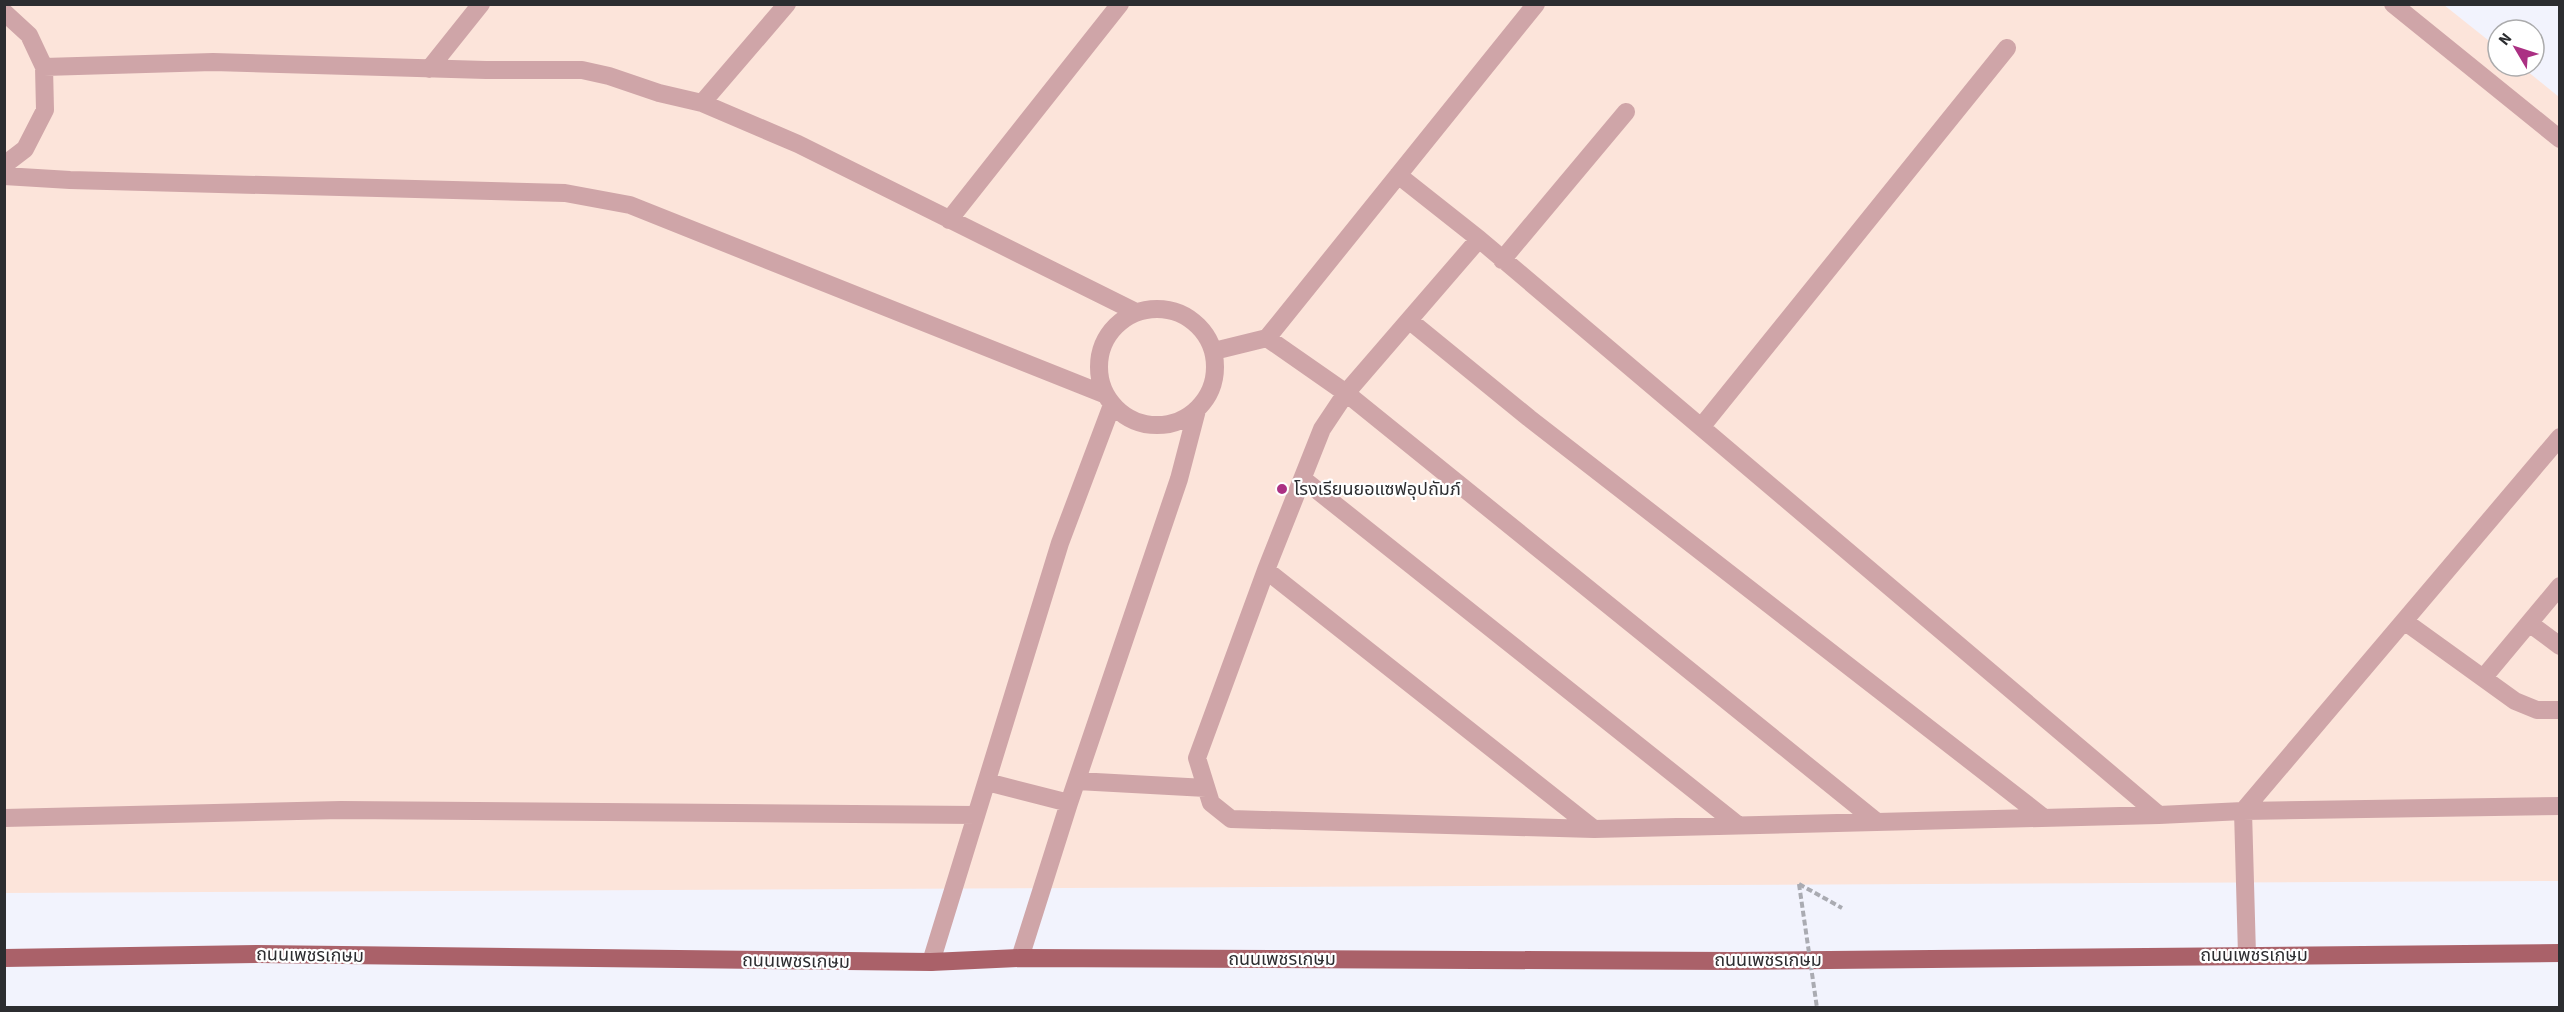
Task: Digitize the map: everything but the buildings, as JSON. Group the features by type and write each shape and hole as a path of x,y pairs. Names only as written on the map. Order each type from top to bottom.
{"main road":[{"name":"ถนนเพชรเกษม","path":"4,958 258,954 932,962 1020,958 1733,961 2559,953"}],"lane":[{"path":"4,165 25,149 45,110 44,67 29,35 4,11 10,4"},
{"path":"429,69 481,4"},
{"path":"702,103 787,4"},
{"path":"949,220 1120,4"},
{"path":"1214,351 1267,338 1536,4"},
{"path":"2393,4 2559,139"},
{"path":"1702,426 2007,48"},
{"path":"44,67 213,62 429,69 582,70 609,76 659,93 702,103 808,149 1136,312"},
{"path":"1502,260 1626,112"},
{"path":"1398,175 1479,239 1702,426 2159,815"},
{"path":"4,176 565,193 630,205 1109,400 1127,417 1144,424 1163,425 1181,421 1197,410"},
{"path":"1479,239 1346,393 1322,429 1266,570 1197,758 1210,803 1231,819 1594,829 2243,811 2559,806"},
{"path":"932,962 1060,543 1109,400 1100,380 1099,363 1103,346 1110,332 1122,320 1136,312 1160,308 1184,313 1204,329 1214,351 1214,383 1197,410 1179,479 1069,802 1020,958"},
{"path":"1410,321 1529,417 2043,817"},
{"path":"1267,338 1346,393 1877,822"},
{"path":"2247,955 2243,811 2559,437"},
{"path":"1303,479 1738,825"},
{"path":"1266,570 1594,829"},
{"path":"2484,677 2559,586"},
{"path":"2404,621 2515,701 2537,710 2559,710"},
{"path":"2529,622 2559,646"},
{"path":"1077,781 1206,788"},
{"path":"987,782 1069,802"},
{"path":"4,818 341,810 976,815"}],"path":[{"path":"1817,1008 1799,884 1842,908"}],"shaded area":[{"name":"โรงเรียนยอแซฟอุปถัมภ์","path":"4,5 2444,5 2486,38 2486,78 2536,78 2559,97 2559,881 5,893"}],"place":[{"name":"โรงเรียนยอแซฟอุปถัมภ์","path":"1282,489"}]}
